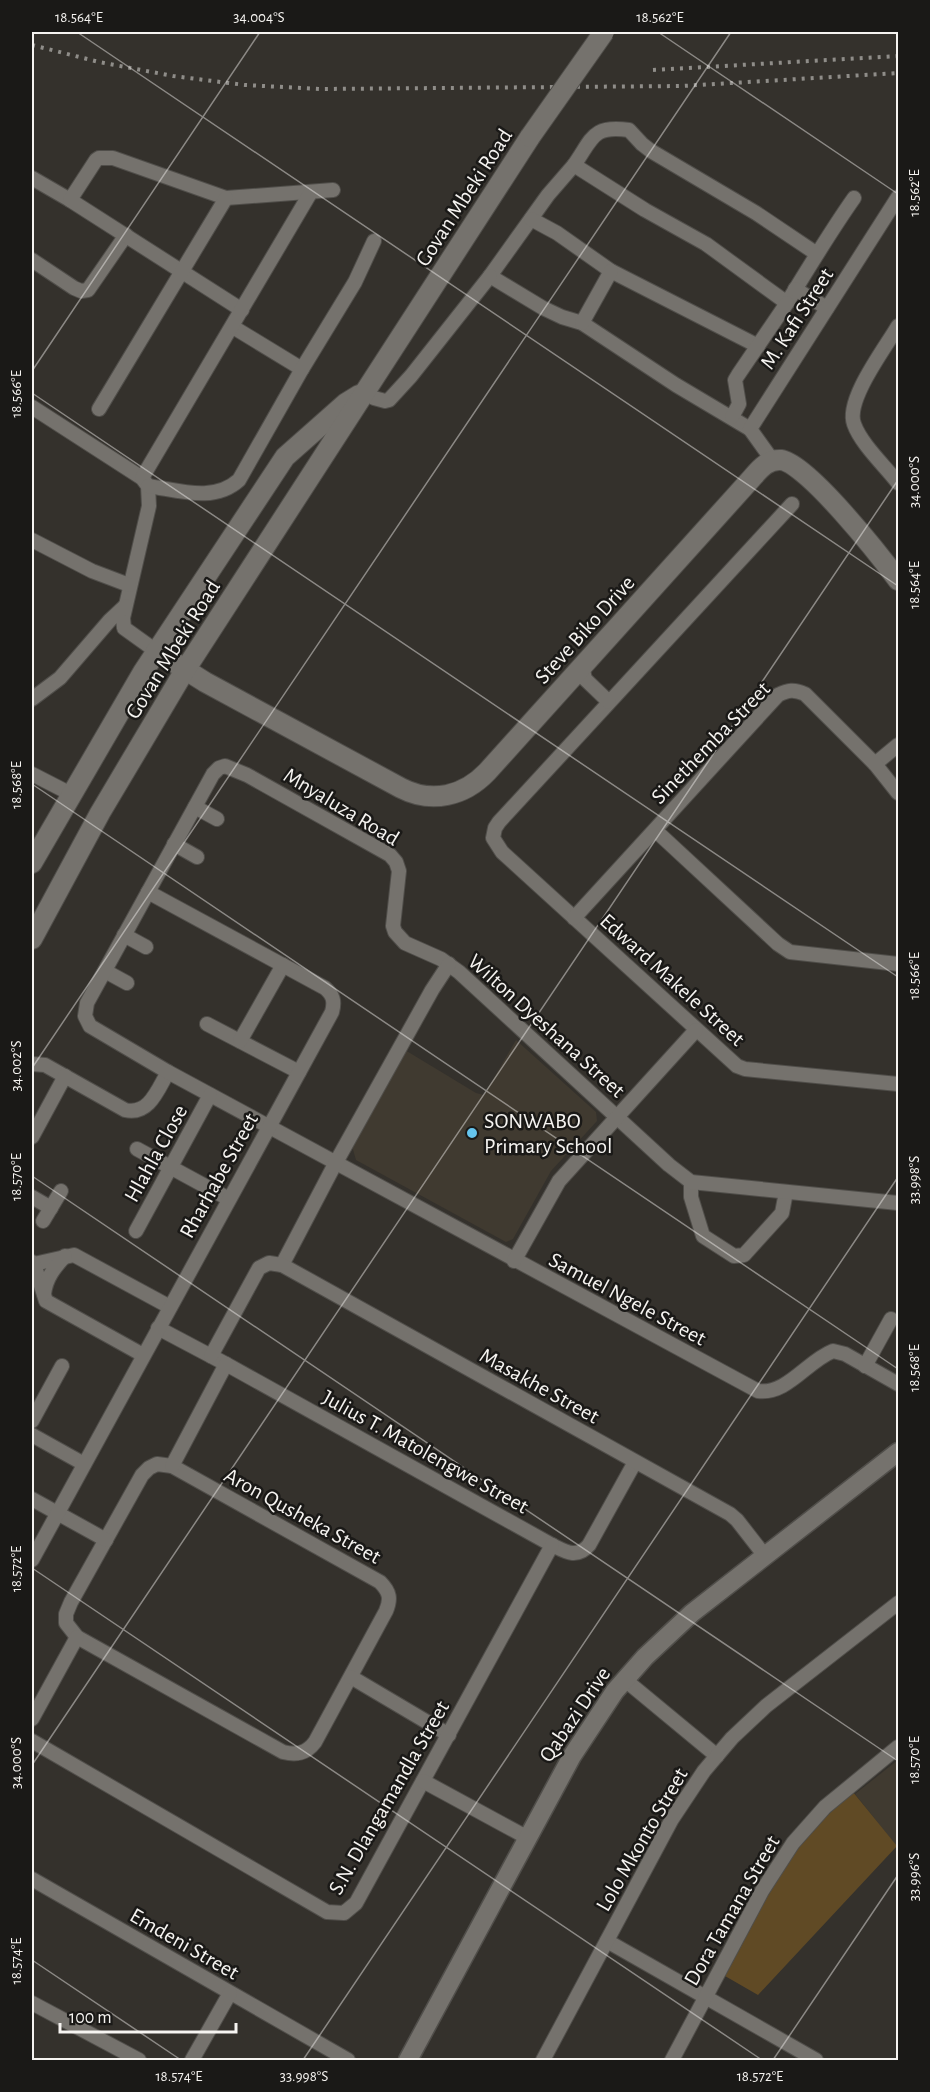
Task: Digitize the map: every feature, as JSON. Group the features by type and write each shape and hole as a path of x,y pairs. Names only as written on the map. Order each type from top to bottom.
{"main road":[{"name":"Govan Mbeki Road","path":"32,939 100,813 185,670 370,394 530,137 604,32"},
{"name":"Govan Mbeki Road","path":"34,852 156,651 285,457 346,403 370,394"},
{"name":"Steve Biko Drive","path":"156,651 185,670 409,792 433,797 457,793 478,781 580,675 751,479 762,467 773,460"},
{"path":"773,460 791,464 843,512 898,580"}],"street":[{"path":"370,394 385,401 393,396 411,376 490,276 548,195 574,165 594,136 602,130 611,128 629,130 651,151 756,213 817,255"},
{"path":"70,200 96,160 106,157 226,198 333,190"},
{"path":"574,165 645,210 706,244 787,303"},
{"path":"32,178 242,310"},
{"path":"156,651 124,628 129,585 149,506 145,482 311,192"},
{"name":"M. Kafi Street","path":"750,429 898,197"},
{"path":"99,409 226,198"},
{"path":"732,417 739,404 735,380 854,198"},
{"path":"531,219 567,240 611,272 758,346"},
{"path":"32,260 74,288 81,291 88,290 126,235"},
{"path":"32,407 145,482 205,494 215,493 234,485 243,475 302,369 355,282 374,241"},
{"path":"582,323 611,272"},
{"path":"490,276 543,308 582,323 676,385 732,417 750,429 773,460"},
{"path":"795,289 827,308"},
{"path":"898,326 861,387 852,415 858,432 898,483"},
{"path":"232,327 302,369"},
{"path":"580,675 609,702 792,504"},
{"path":"32,540 92,572 129,585"},
{"path":"32,699 37,688 68,669 125,606"},
{"name":"Sinethemba Street","path":"574,918 778,695 784,692 792,689 805,694 875,764 898,793"},
{"name":"Edward Makele Street","path":"609,702 500,822 493,835 494,842 502,852 731,1062 745,1069 898,1084"},
{"path":"875,764 898,745"},
{"name":"Mnyaluza Road","path":"335,1164 168,1072 87,1024 85,1016 87,1003 213,774 225,766 241,772 382,849 396,862 399,871 393,926 395,932 405,944 449,964"},
{"path":"32,774 71,794"},
{"path":"195,807 217,819"},
{"name":"Sinethemba Street","path":"655,830 778,944 790,952 898,964"},
{"path":"174,844 197,857"},
{"name":"Rharhabe Street","path":"32,1560 332,1012 334,999 325,988 148,892"},
{"path":"124,935 146,947"},
{"name":"Wilton Dyeshana Street","path":"282,1265 335,1164 432,990 449,964 669,1165 691,1182"},
{"path":"240,1041 283,965"},
{"path":"105,971 127,983"},
{"path":"207,1023 299,1072"},
{"path":"514,1261 559,1181 696,1030"},
{"path":"32,1064 45,1065 125,1110 133,1112 147,1106 168,1072"},
{"path":"32,1137 65,1076"},
{"name":"Hlahla Close","path":"136,1231 210,1095"},
{"path":"137,1149 229,1199"},
{"name":"Samuel Ngele Street","path":"335,1164 758,1391 772,1391 782,1386 816,1359 833,1351 845,1354 898,1384"},
{"path":"786,1192 782,1213 748,1252 734,1256 703,1236 691,1197 691,1182 898,1203"},
{"path":"43,1221 61,1191"},
{"path":"32,1197 51,1208"},
{"path":"143,1355 50,1305 44,1297 33,1263 74,1255 170,1307"},
{"path":"44,1297 45,1283 50,1273 65,1256"},
{"path":"211,1356 259,1268 269,1263 282,1265"},
{"name":"Masakhe Street","path":"282,1265 730,1514 765,1556"},
{"path":"865,1366 891,1318"},
{"name":"Julius T. Matolengwe Street","path":"158,1329 226,1364 552,1545 575,1554 584,1551 589,1545 635,1462"},
{"path":"32,1719 78,1637 66,1623 66,1614 71,1602 142,1474 158,1464 172,1466 226,1364"},
{"path":"32,1421 62,1366"},
{"path":"32,1435 84,1464"},
{"name":"Qabazi Drive","path":"408,2059 582,1739 624,1679 692,1613 898,1452"},
{"name":"Aron Qusheka Street","path":"78,1637 283,1752 296,1755 315,1743 390,1603 387,1588 172,1466"},
{"path":"32,1499 106,1540"},
{"name":"S.N. Dlangamandla Street","path":"32,1741 327,1911 344,1913 356,1903 552,1545"},
{"name":"Lolo Mkonto Street","path":"543,2061 672,1819 717,1756 766,1706 898,1603"},
{"path":"351,1677 449,1735"},
{"path":"624,1679 717,1756"},
{"name":"Dora Tamana Street","path":"672,2061 762,1891 801,1833 825,1807 898,1747"},
{"path":"423,1781 528,1838"},
{"name":"Emdeni Street","path":"32,1879 348,2061"},
{"path":"607,1941 816,2061"},
{"path":"192,2061 230,1993"},
{"path":"32,2003 138,2061"}],"shaded area":[{"name":"SONWABO Primary School","path":"516,1040 596,1112 597,1121 551,1171 513,1239 506,1242 356,1160 352,1146 405,1050 476,1093 484,1095"},
{"path":"898,1760 898,1848 855,1794"},
{"path":"853,1792 897,1846 758,1995 725,1976 789,1861 820,1822"}],"railway":[{"path":"32,45 99,62 173,76 245,85 320,89 682,86 898,73"},
{"path":"653,70 898,56"}],"place":[{"name":"SONWABO Primary School","path":"472,1133"}]}
